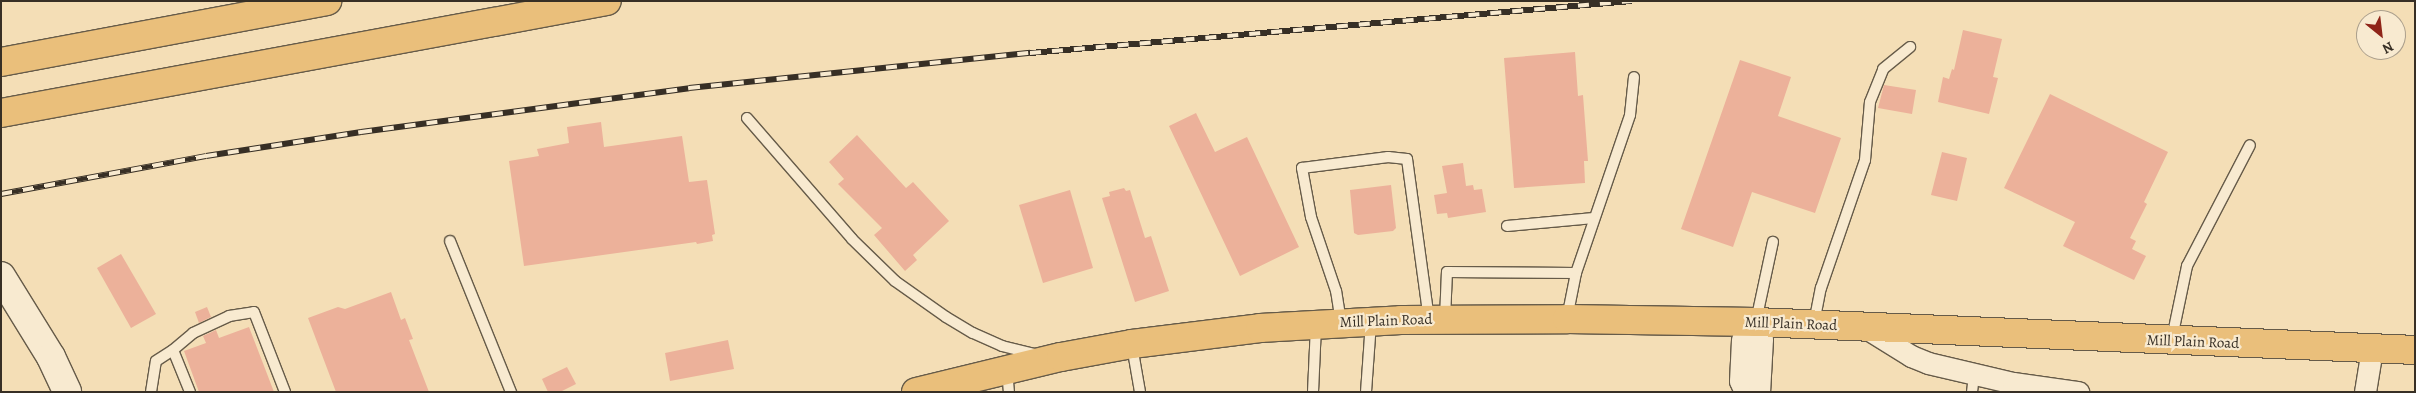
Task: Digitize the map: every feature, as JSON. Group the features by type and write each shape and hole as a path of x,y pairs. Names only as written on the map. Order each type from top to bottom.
{"main road":[{"path":"1,62 327,1"},
{"path":"1,113 267,62 607,1"},
{"name":"Mill Plain Road","path":"916,392 1008,381 1061,357 1132,344 1232,331 1328,323 1437,319 1756,322 2415,350"}],"street":[{"path":"1,276 52,357 67,392"},
{"path":"1745,392 1740,381 1742,340 1745,333 1756,322 1762,340 1759,392"},
{"name":"Mill Plain Road","path":"1863,326 1911,356 1973,383 2078,392"},
{"path":"2366,392 2372,349"}],"lane":[{"path":"1814,324 1821,288 1865,160 1870,102 1882,69 1910,47"},
{"path":"1567,319 1576,273 1630,114 1634,77"},
{"path":"747,118 852,239 908,291 946,318 1002,346 1032,354 1061,357"},
{"path":"2171,341 2188,266 2250,145"},
{"path":"1313,392 1336,291 1311,217 1302,168 1388,157 1407,159 1421,265 1437,319"},
{"path":"1507,226 1594,218"},
{"path":"450,241 511,392"},
{"path":"1756,322 1773,242"},
{"path":"1437,319 1447,272 1576,273"},
{"path":"151,392 156,361 193,333 229,316 254,312 285,392"},
{"path":"1366,392 1372,321"},
{"path":"1132,344 1140,392"},
{"path":"173,350 190,392"}],"building":[{"path":"1963,30 2002,39 1993,77 1998,78 1989,114 1938,102 1943,77 1949,79 1952,69 1954,70"},
{"path":"1575,52 1578,96 1583,95 1588,161 1584,161 1585,183 1514,188 1504,58"},
{"path":"1740,60 1791,77 1778,116 1841,138 1815,213 1752,192 1733,247 1681,229"},
{"path":"1884,85 1916,90 1912,114 1878,108"},
{"path":"2050,94 2168,152 2144,202 2147,204 2130,238 2136,241 2132,249 2146,256 2134,280 2063,246 2075,222 2004,188"},
{"path":"1196,113 1215,152 1247,137 1299,247 1240,276 1169,126"},
{"path":"601,122 604,147 682,136 689,182 707,180 715,234 712,235 713,241 524,266 509,161 539,156 537,149 569,143 567,127"},
{"path":"857,135 906,188 913,182 949,221 913,255 917,260 905,271 874,235 882,228 838,184 844,179 829,162"},
{"path":"1942,152 1967,158 1957,201 1931,195"},
{"path":"1463,163 1466,186 1473,185 1474,190 1482,189 1486,212 1448,218 1447,213 1437,214 1434,195 1447,193 1442,166"},
{"path":"1391,185 1396,228 1393,231 1358,235 1354,233 1350,190"},
{"path":"1124,188 1126,191 1130,190 1145,238 1151,236 1169,291 1135,302 1102,198 1110,196 1109,192"},
{"path":"1070,190 1093,268 1043,283 1019,205"},
{"path":"121,254 156,314 131,328 97,268"},
{"path":"391,292 401,320 405,318 413,339 409,340 429,392 336,392 308,318 338,307 345,309"},
{"path":"207,307 211,317 199,323 195,312"},
{"path":"249,327 274,392 199,392 184,351 206,343 203,336 216,330 219,338"},
{"path":"728,340 734,369 670,381 665,353"},
{"path":"567,367 576,384 560,392 548,392 542,379"}],"railway":[{"path":"1,194 206,156 361,132 689,88 1030,53 1632,1"}]}
